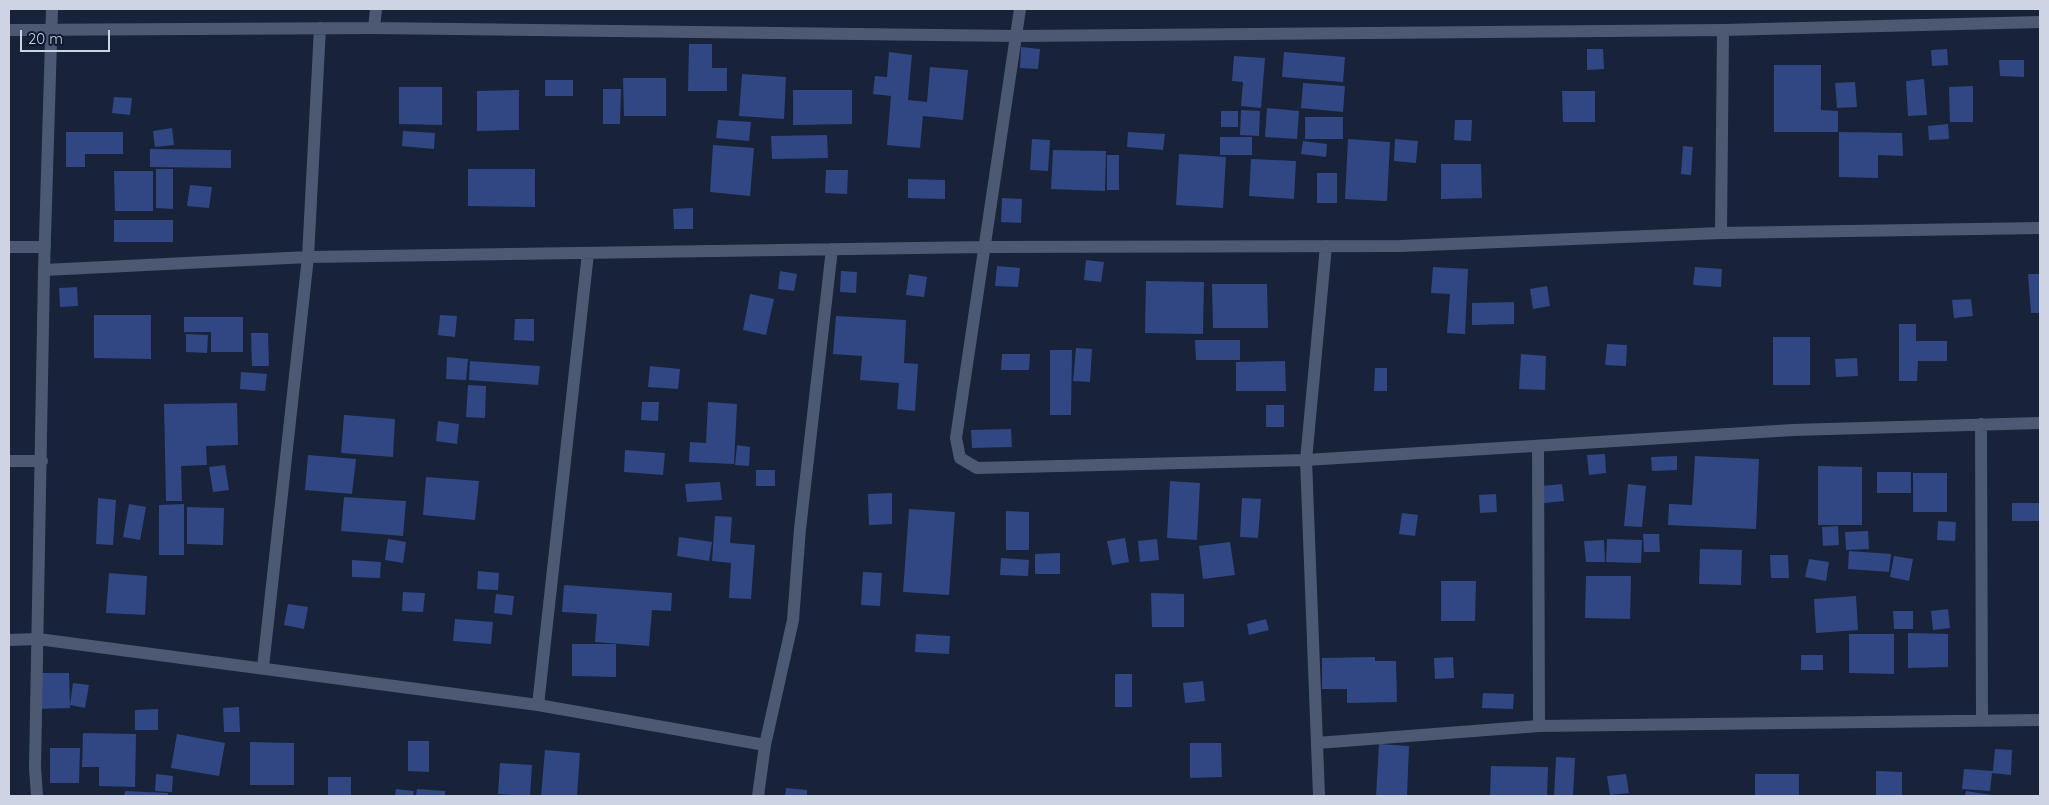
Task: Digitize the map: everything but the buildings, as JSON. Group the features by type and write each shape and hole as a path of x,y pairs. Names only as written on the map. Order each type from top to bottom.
{"street":[{"path":"36,796 44,270 52,9"},
{"path":"374,28 376,9"},
{"path":"1020,9 956,438 960,458 977,468 1306,460 1793,430 2040,423"},
{"path":"9,30 374,28 1016,36 1723,30 2040,22"},
{"path":"263,667 308,256 320,28"},
{"path":"1721,233 1723,30"},
{"path":"44,270 308,256 984,247 1401,246 1721,233 2040,228"},
{"path":"9,246 45,247"},
{"path":"1320,796 1306,460 1326,246"},
{"path":"758,796 765,745 793,620 800,529 832,249"},
{"path":"538,705 588,253"},
{"path":"1981,424 1982,719"},
{"path":"1538,446 1539,726"},
{"path":"9,461 42,461"},
{"path":"9,640 38,639 263,667 538,705 765,745"},
{"path":"1317,743 1539,726 1982,719 2040,720"}]}
